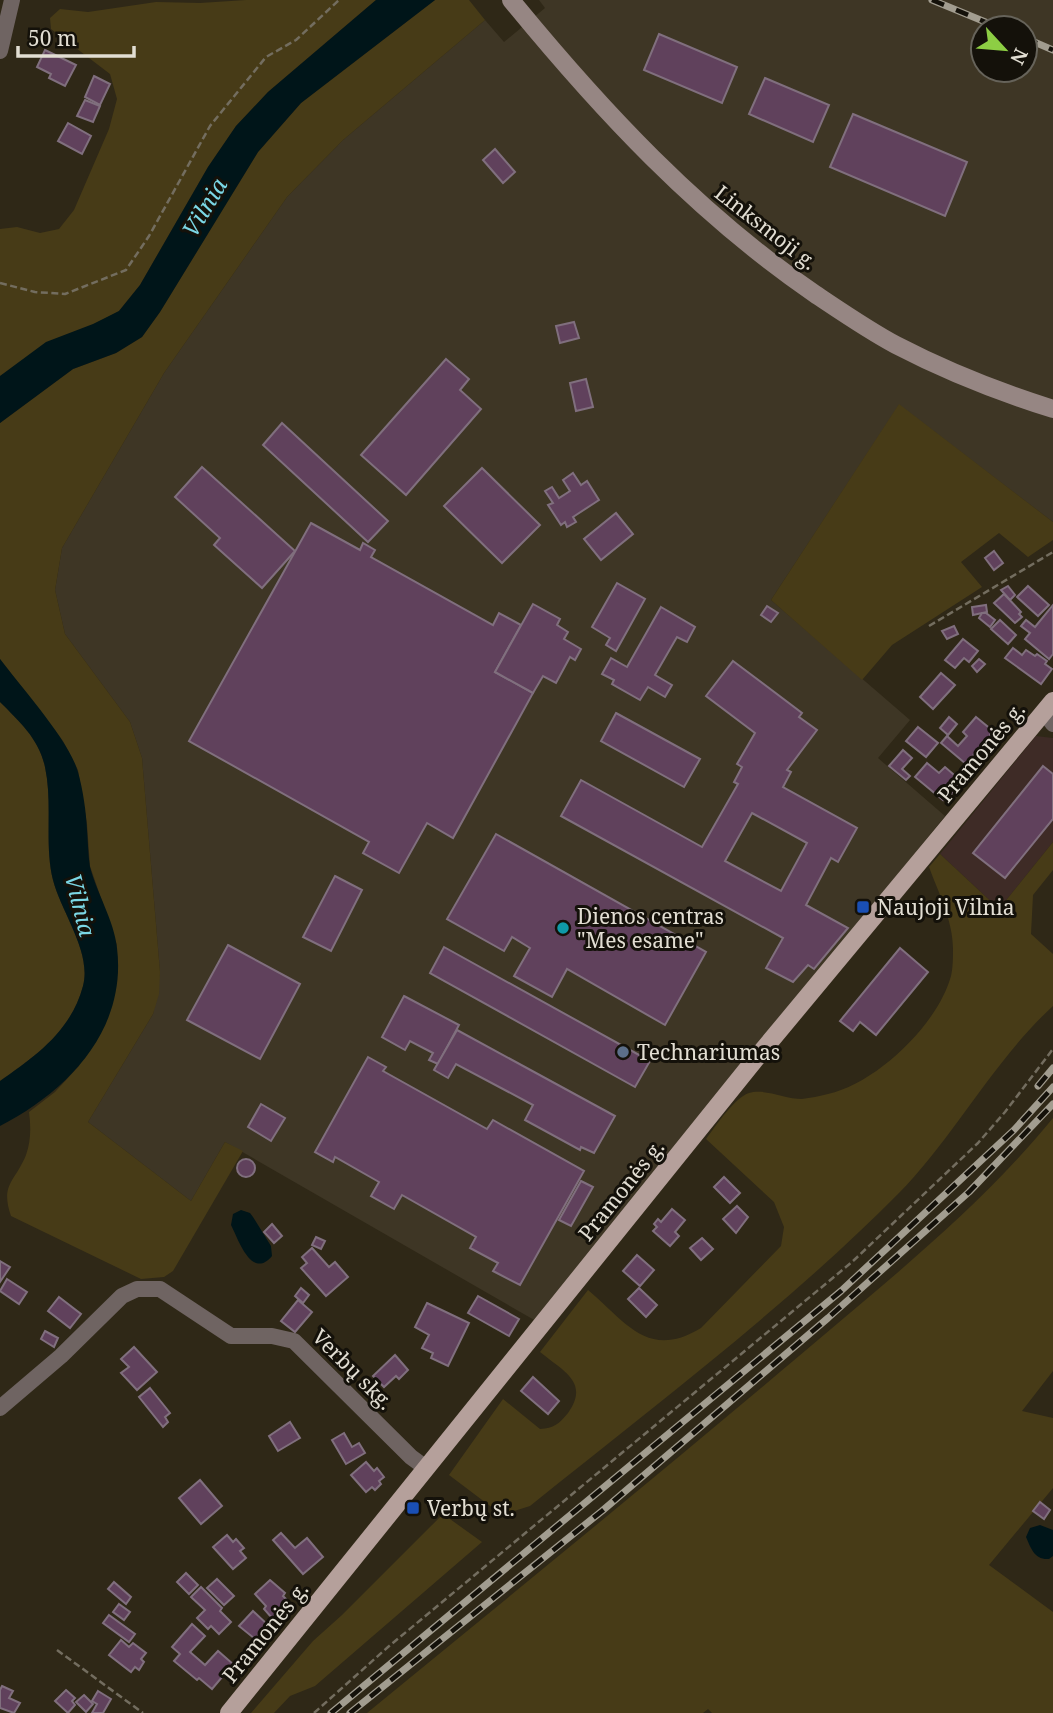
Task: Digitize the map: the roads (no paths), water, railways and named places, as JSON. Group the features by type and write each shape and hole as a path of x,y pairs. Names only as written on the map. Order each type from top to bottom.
{"main road":[{"name":"Linksmoji g.","path":"511,0 586,90 705,209 749,246 853,319 894,344 998,391 1053,409"},
{"name":"Pramonės g.","path":"229,1713 753,1062 1050,712"}],"street":[{"path":"0,51 12,0"},
{"name":"Verbų skg.","path":"0,1408 61,1356 122,1296 148,1287 160,1289 172,1296 231,1336 272,1336 294,1341 411,1457 426,1468"}],"water":[{"name":"Vilnia","path":"376,0 435,0 301,103 258,152 142,337 116,353 73,369 0,423 0,376 46,342 119,311 140,285 208,167 236,126 268,92"},
{"name":"Vilnia","path":"0,659 55,730 78,772 85,808 90,867 115,938 118,978 102,1031 88,1055 70,1076 48,1095 0,1126 0,1081 39,1052 61,1029 77,1002 85,973 80,946 57,892 50,866 45,767 33,739 0,702"},
{"path":"241,1210 250,1213 271,1246 272,1256 265,1262 258,1264 247,1256 231,1225 233,1214"},
{"path":"1040,1525 1053,1530 1053,1556 1049,1559 1036,1555 1026,1537 1030,1528"}],"railway":[{"path":"932,0 969,15"},
{"path":"1039,44 1053,50"},
{"path":"1038,1086 1053,1068"},
{"path":"331,1713 841,1291 1014,1130 1053,1087"},
{"path":"350,1713 602,1511 828,1318 969,1192 1053,1104"}],"place":[{"name":"Naujoji Vilnia","path":"863,907"},
{"name":"Dienos centras \"Mes esame\"","path":"563,928"},
{"name":"Technariumas","path":"623,1052"},
{"name":"Verbų st.","path":"413,1508"}]}
